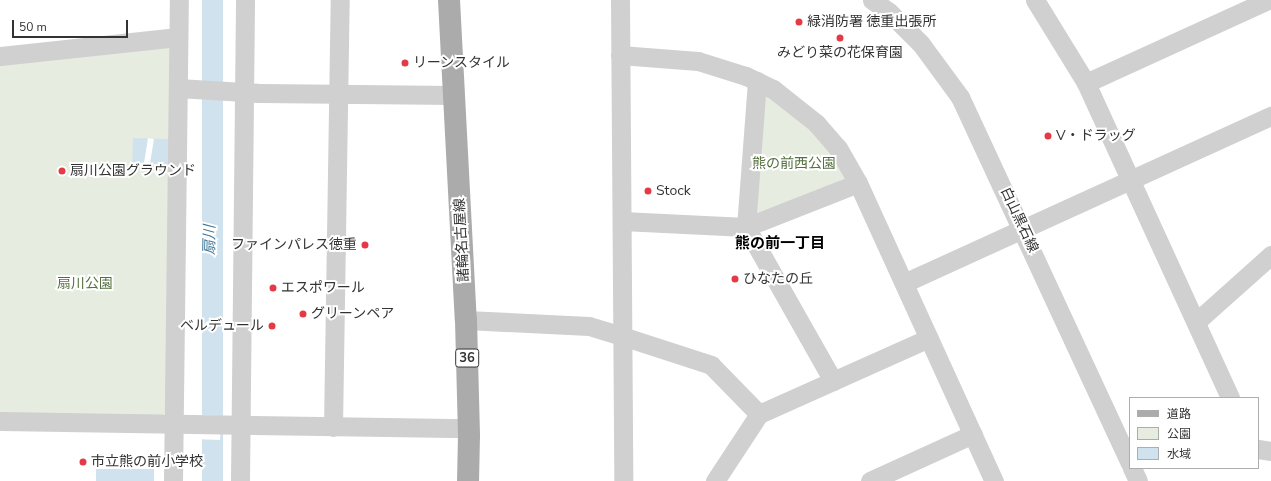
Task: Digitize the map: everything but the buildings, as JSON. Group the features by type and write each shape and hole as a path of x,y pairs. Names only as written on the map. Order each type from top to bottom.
{"main road":[{"name":"諸輪名古屋線","path":"450,0 466,320 469,428 468,481"}],"street":[{"path":"173,481 179,0"},
{"path":"240,481 232,425 244,92 245,0"},
{"path":"333,428 340,0"},
{"path":"620,0 623,481"},
{"name":"白山黒石線","path":"872,0 889,12 921,44 960,97 1022,227 1129,467"},
{"path":"1035,0 1086,83 1230,397"},
{"path":"1086,83 1248,4 1268,0"},
{"path":"0,56 178,37"},
{"path":"620,56 698,61 757,81 797,105 816,123 838,148 858,183 994,481"},
{"path":"757,81 746,227 834,382"},
{"path":"178,88 225,89 244,92 454,95"},
{"path":"904,283 1022,227 1131,180 1271,116"},
{"path":"622,221 746,227 858,183"},
{"path":"1196,322 1271,255"},
{"path":"466,320 589,326 622,336 711,365 760,414"},
{"path":"715,481 760,414 929,338"},
{"path":"0,421 333,428 469,428"},
{"path":"870,481 973,434"},
{"path":"1259,449 1271,451"}],"green space":[{"name":"扇川公園","path":"163,43 171,48 170,408 162,416 0,415 0,62"},
{"name":"熊の前西公園","path":"770,94 811,127 848,177 760,216 754,210 761,99"}],"water":[{"name":"扇川","path":"202,0 223,0 223,481 202,481"},
{"path":"133,138 171,139 170,171 132,170"},
{"path":"96,469 154,469 154,481 96,481"}],"pier":[{"path":"148,138 154,139 149,171 143,170"},
{"path":"195,415 221,416 220,440 194,439"}],"place":[{"name":"緑消防署 徳重出張所","path":"799,22"},
{"name":"みどり菜の花保育園","path":"840,38"},
{"name":"リーンスタイル","path":"405,63"},
{"name":"V・ドラッグ","path":"1048,136"},
{"name":"扇川公園グラウンド","path":"62,171"},
{"name":"Stock","path":"648,191"},
{"name":"ファインパレス徳重","path":"365,245"},
{"name":"ひなたの丘","path":"735,279"},
{"name":"エスポワール","path":"273,288"},
{"name":"グリーンペア","path":"303,314"},
{"name":"ベルデュール","path":"272,326"},
{"name":"市立熊の前小学校","path":"83,462"}],"district":[{"name":"熊の前一丁目","path":"780,244"}]}
